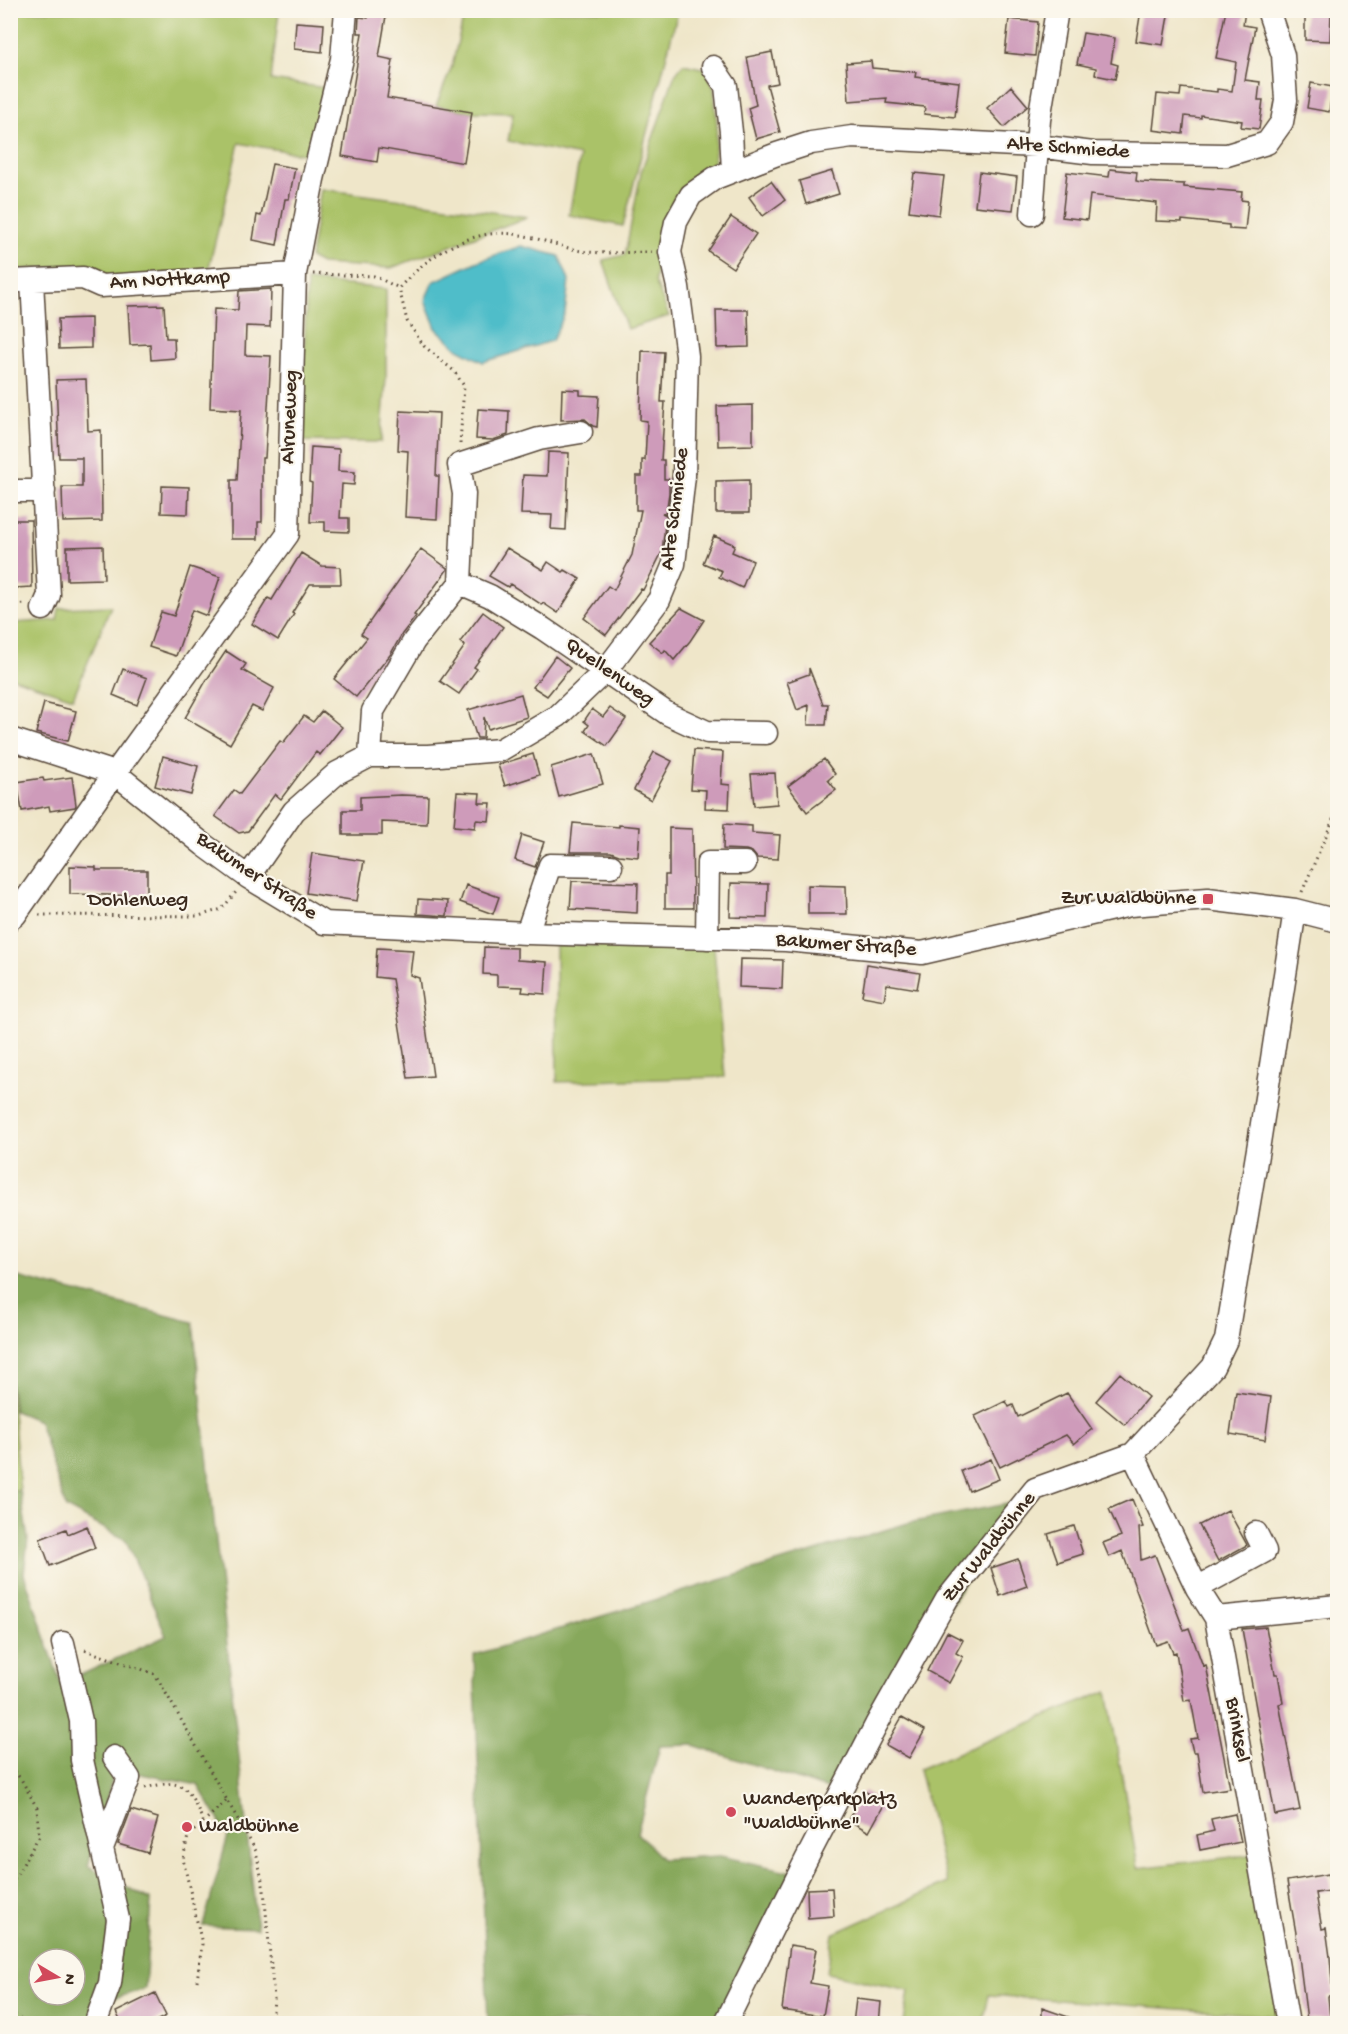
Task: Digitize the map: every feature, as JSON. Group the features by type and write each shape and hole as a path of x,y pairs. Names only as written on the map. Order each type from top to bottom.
{"street":[{"name":"Alruneweg","path":"13,917 288,534 295,274 342,59 346,10"},
{"path":"1032,214 1039,120 1057,10"},
{"name":"Alte Schmiede","path":"248,877 294,811 337,773 370,756 428,756 500,750 558,716 606,670 659,600 674,564 684,476 687,356 678,287 670,252 676,222 691,195 715,178 733,171 811,143 852,137 967,141 1093,153 1227,155 1267,143 1282,122 1286,100 1283,55 1268,10"},
{"path":"714,67 726,86 733,171"},
{"name":"Am Nottkamp","path":"21,281 83,278 101,286 295,274"},
{"path":"21,281 44,491 49,595 43,609"},
{"path":"370,756 373,711 414,642 460,583 464,494 459,465 539,439 581,432"},
{"path":"10,491 44,491"},
{"name":"Quellenweg","path":"460,583 490,596 606,670 668,714 707,732 766,733"},
{"name":"Bakumer Straße","path":"10,739 115,773 204,845 248,877 324,922 527,933 786,940 922,953 1130,905 1208,899 1295,910 1338,921"},
{"path":"707,938 708,863 745,863"},
{"path":"527,933 550,865 611,866"},
{"name":"Zur Waldbühne","path":"725,2024 876,1725 947,1599 1035,1489 1133,1454 1213,1367 1226,1340 1295,910"},
{"name":"Brinksel","path":"1133,1454 1197,1588 1216,1618 1288,2024"},
{"path":"1197,1588 1265,1551 1256,1533"},
{"path":"1216,1618 1338,1606"},
{"path":"63,1643 81,1721 82,1760 118,1919 110,1983 95,2024"},
{"path":"102,1848 129,1778 114,1757"}],"path":[{"path":"399,288 413,272 444,249 484,234 518,234 588,252 670,252"},
{"path":"295,274 374,276 399,288"},
{"path":"399,288 407,321 424,346 454,371 464,386 459,465"},
{"path":"1295,910 1338,808"},
{"name":"Dohlenweg","path":"13,917 199,916 222,909 248,877"},
{"path":"63,1643 155,1674 256,1851 264,1890 274,1998 272,2024"},
{"path":"10,1767 21,1779 37,1808 39,1836 10,1887"},
{"path":"129,1778 141,1789 161,1783 177,1784 183,1787 189,1791 204,1822"},
{"path":"197,1981 202,1944 183,1859 188,1836 227,1801"},
{"path":"10,2012 26,2024"}],"green space":[{"path":"10,11 279,11 271,80 325,88 314,156 239,143 208,271 112,279 93,266 11,270"},
{"path":"465,11 678,11 623,226 569,215 580,156 508,141 513,113 472,112 436,106 452,66"},
{"path":"683,64 706,69 714,89 717,127 714,161 702,177 692,176 674,199 660,235 655,281 669,316 627,329 603,260 625,255 641,172 675,74"},
{"path":"321,189 528,217 391,268 321,264 310,258"},
{"path":"307,281 386,289 386,378 381,442 301,441"},
{"path":"111,606 73,698 11,677 14,623 57,620 59,608"},
{"path":"556,945 714,947 725,1077 557,1082"},
{"path":"10,1275 193,1322 257,1928 203,1926 228,1836 198,1785 115,1769 88,1866 151,1900 145,1989 102,2002 102,2023 11,2023 11,1492 20,1490 28,1539 24,1574 61,1684 166,1636 126,1540 66,1508 39,1421 14,1411 10,1378"},
{"path":"10,1378 20,1490 11,1492 10,1492"},
{"path":"1017,1502 831,1790 693,1745 660,1746 637,1833 662,1859 720,1856 792,1872 715,2023 488,2023 474,1655 908,1523"},
{"path":"1107,1691 1138,1868 1258,1854 1287,2017 989,1995 983,2023 904,2023 909,1991 827,1973 833,1934 947,1883 919,1769"}],"water":[{"path":"521,246 559,256 569,280 565,313 552,341 483,362 458,349 436,328 425,300 433,282 476,262"}],"building":[{"path":"369,10 387,10 379,57 393,60 387,98 472,112 464,163 379,148 377,162 342,156 362,33 358,33 359,17 368,18"},
{"path":"1141,10 1169,10 1163,45 1136,41"},
{"path":"1226,10 1245,10 1243,25 1255,27 1245,80 1260,82 1258,100 1263,100 1259,129 1241,127 1242,121 1201,115 1201,118 1185,116 1183,134 1153,130 1157,94 1180,96 1181,88 1217,92 1217,89 1232,91 1236,62 1216,58"},
{"path":"1305,11 1331,12 1330,41 1305,40"},
{"path":"1009,19 1038,22 1035,56 1005,53"},
{"path":"296,22 324,24 322,52 294,49"},
{"path":"1083,33 1115,38 1111,63 1118,65 1115,79 1095,75 1096,68 1077,64"},
{"path":"772,52 778,83 767,85 780,132 756,139 748,108 756,105 747,57"},
{"path":"871,61 872,68 916,72 915,77 959,82 955,117 924,114 925,107 886,103 887,98 849,101 846,63"},
{"path":"1311,83 1333,87 1329,112 1307,108"},
{"path":"1011,86 1028,106 1004,127 987,108"},
{"path":"272,164 295,168 289,199 285,199 277,245 253,240 257,215 261,216"},
{"path":"1110,169 1137,172 1136,181 1141,182 1184,184 1184,187 1242,192 1241,200 1248,201 1245,230 1229,229 1229,225 1182,220 1182,222 1156,221 1157,203 1090,195 1087,220 1062,217 1067,172 1109,177"},
{"path":"832,171 839,194 806,204 799,181"},
{"path":"979,172 1017,177 1013,210 975,206"},
{"path":"914,173 944,176 939,215 909,211"},
{"path":"771,181 785,200 763,216 749,197"},
{"path":"731,217 756,234 733,268 708,251"},
{"path":"271,289 270,327 246,326 245,355 271,356 265,458 262,458 262,522 258,522 258,539 231,539 231,480 237,480 241,410 210,408 214,309 238,310 239,291"},
{"path":"164,305 166,338 174,338 175,358 151,360 150,344 130,345 128,306"},
{"path":"716,310 748,310 749,347 717,348"},
{"path":"91,318 91,348 59,349 58,319"},
{"path":"642,351 664,352 661,402 665,402 661,460 664,460 664,479 669,479 669,493 666,513 662,513 666,515 662,552 643,590 641,589 606,635 584,618 608,586 614,590 632,555 641,510 636,510 636,476 642,476 647,421 640,420"},
{"path":"86,379 88,431 101,430 102,521 63,522 62,487 82,487 82,458 59,458 56,380"},
{"path":"562,389 580,390 580,395 599,396 597,427 585,419 561,420"},
{"path":"753,405 753,445 718,446 717,406"},
{"path":"478,409 509,411 508,435 493,440 476,439"},
{"path":"400,411 439,413 436,476 439,476 437,519 405,517 408,451 398,450"},
{"path":"311,447 339,449 338,471 355,472 354,485 342,484 340,518 349,518 349,532 325,531 325,522 310,522"},
{"path":"548,452 569,453 566,530 551,529 552,515 521,514 523,475 547,476"},
{"path":"749,480 749,513 716,513 716,481"},
{"path":"162,486 189,487 188,514 161,513"},
{"path":"10,520 31,520 32,587 14,588 13,572 10,572"},
{"path":"714,536 735,545 732,552 753,561 742,588 719,577 722,571 703,563"},
{"path":"103,546 104,579 67,580 67,547"},
{"path":"507,548 543,570 548,562 580,579 558,613 510,584 508,587 489,576"},
{"path":"421,549 447,570 414,615 416,616 390,655 356,697 334,679 367,638 361,634"},
{"path":"301,553 322,566 340,567 341,584 310,584 278,640 252,624 268,598 272,600"},
{"path":"190,567 220,577 207,616 192,610 176,656 149,647 161,612 174,616"},
{"path":"681,608 704,620 674,660 665,650 663,653 649,642"},
{"path":"483,612 503,627 474,667 477,669 459,694 440,681 465,646 460,642"},
{"path":"226,651 246,664 242,670 274,688 262,711 252,706 230,744 185,718"},
{"path":"555,656 570,668 547,696 533,687"},
{"path":"809,668 823,704 828,704 826,725 808,725 809,705 797,710 787,682 809,674"},
{"path":"123,669 147,678 137,705 113,695"},
{"path":"521,694 527,717 488,729 484,717 483,738 477,738 468,710"},
{"path":"44,703 76,711 68,741 36,733"},
{"path":"610,708 626,719 607,746 585,731 589,725 584,721 592,709 603,717"},
{"path":"322,711 342,727 320,755 316,752 281,799 275,794 248,831 239,833 215,816 234,790 240,794 280,741 283,743 304,716 313,722"},
{"path":"694,750 723,752 721,784 730,785 729,809 705,808 706,790 691,789"},
{"path":"654,752 672,761 651,800 634,790"},
{"path":"533,754 539,775 505,786 498,765"},
{"path":"594,754 603,784 559,797 551,767"},
{"path":"163,756 198,766 191,795 155,786"},
{"path":"824,759 835,774 828,780 836,790 807,812 788,786"},
{"path":"775,773 777,804 754,806 751,774"},
{"path":"72,777 75,807 50,811 49,806 22,811 17,782"},
{"path":"457,792 480,793 479,803 491,803 489,821 476,820 475,828 454,826"},
{"path":"428,796 427,824 382,822 382,835 343,835 343,810 360,810 360,797"},
{"path":"573,823 640,827 638,857 611,852 570,852"},
{"path":"724,824 752,826 752,833 780,835 778,859 757,858 752,852 746,850 723,849"},
{"path":"669,828 692,829 693,908 665,908 665,875 669,875"},
{"path":"522,835 544,842 535,867 515,860"},
{"path":"312,853 364,861 357,901 306,893"},
{"path":"70,866 96,867 96,870 147,870 147,896 70,894"},
{"path":"572,881 638,883 637,913 570,909"},
{"path":"731,883 768,884 767,918 730,917"},
{"path":"466,885 499,897 493,914 460,902"},
{"path":"808,885 846,886 847,914 808,914"},
{"path":"418,899 448,901 447,916 417,914"},
{"path":"484,947 517,948 517,960 547,962 545,994 522,992 523,987 497,986 497,975 483,974"},
{"path":"377,948 413,950 410,975 419,978 433,1076 408,1078 392,979 375,977"},
{"path":"740,959 783,960 782,989 739,987"},
{"path":"867,964 920,973 917,989 887,984 884,1000 862,996"},
{"path":"1120,1373 1148,1397 1125,1425 1096,1401"},
{"path":"1236,1392 1271,1397 1265,1440 1230,1434"},
{"path":"1067,1393 1092,1429 1074,1444 1066,1435 1000,1467 975,1416 1006,1401 1009,1407 1013,1405 1018,1417"},
{"path":"991,1459 999,1479 969,1491 961,1471"},
{"path":"1132,1499 1143,1527 1139,1528 1141,1560 1155,1555 1184,1630 1189,1628 1203,1666 1206,1665 1230,1788 1203,1792 1197,1752 1193,1752 1190,1739 1198,1738 1191,1700 1184,1701 1176,1652 1173,1653 1168,1641 1156,1645 1122,1551 1109,1557 1103,1543 1121,1536 1109,1509"},
{"path":"1228,1510 1247,1545 1218,1561 1199,1525"},
{"path":"87,1526 95,1548 50,1566 40,1539 66,1529 68,1534"},
{"path":"1074,1526 1083,1554 1058,1562 1048,1534"},
{"path":"1018,1559 1027,1586 1000,1596 991,1568"},
{"path":"1266,1627 1275,1674 1278,1674 1283,1703 1279,1704 1300,1810 1275,1815 1242,1629"},
{"path":"947,1632 963,1640 956,1653 963,1657 949,1683 927,1671"},
{"path":"902,1717 925,1730 909,1758 886,1745"},
{"path":"864,1791 885,1803 869,1832 848,1820"},
{"path":"131,1810 158,1818 148,1853 118,1844"},
{"path":"1235,1814 1241,1842 1200,1850 1197,1835 1214,1831 1211,1819"},
{"path":"1328,1874 1331,1891 1316,1893 1322,1929 1326,1928 1330,1957 1333,1995 1328,1996 1330,2018 1307,2020 1287,1881"},
{"path":"832,1888 834,1916 808,1918 807,1889"},
{"path":"790,1945 816,1949 810,1983 828,1986 823,2016 782,2010"},
{"path":"155,1993 166,2016 150,2024 122,2024 116,2012"},
{"path":"856,1999 881,2002 879,2024 853,2024"},
{"path":"1042,2008 1080,2021 1080,2024 1042,2024"}],"place":[{"name":"Zur Waldbühne","path":"1208,899"},
{"name":"Wanderparkplatz \"Waldbühne\"","path":"731,1812"},
{"name":"Waldbühne","path":"187,1827"}]}
